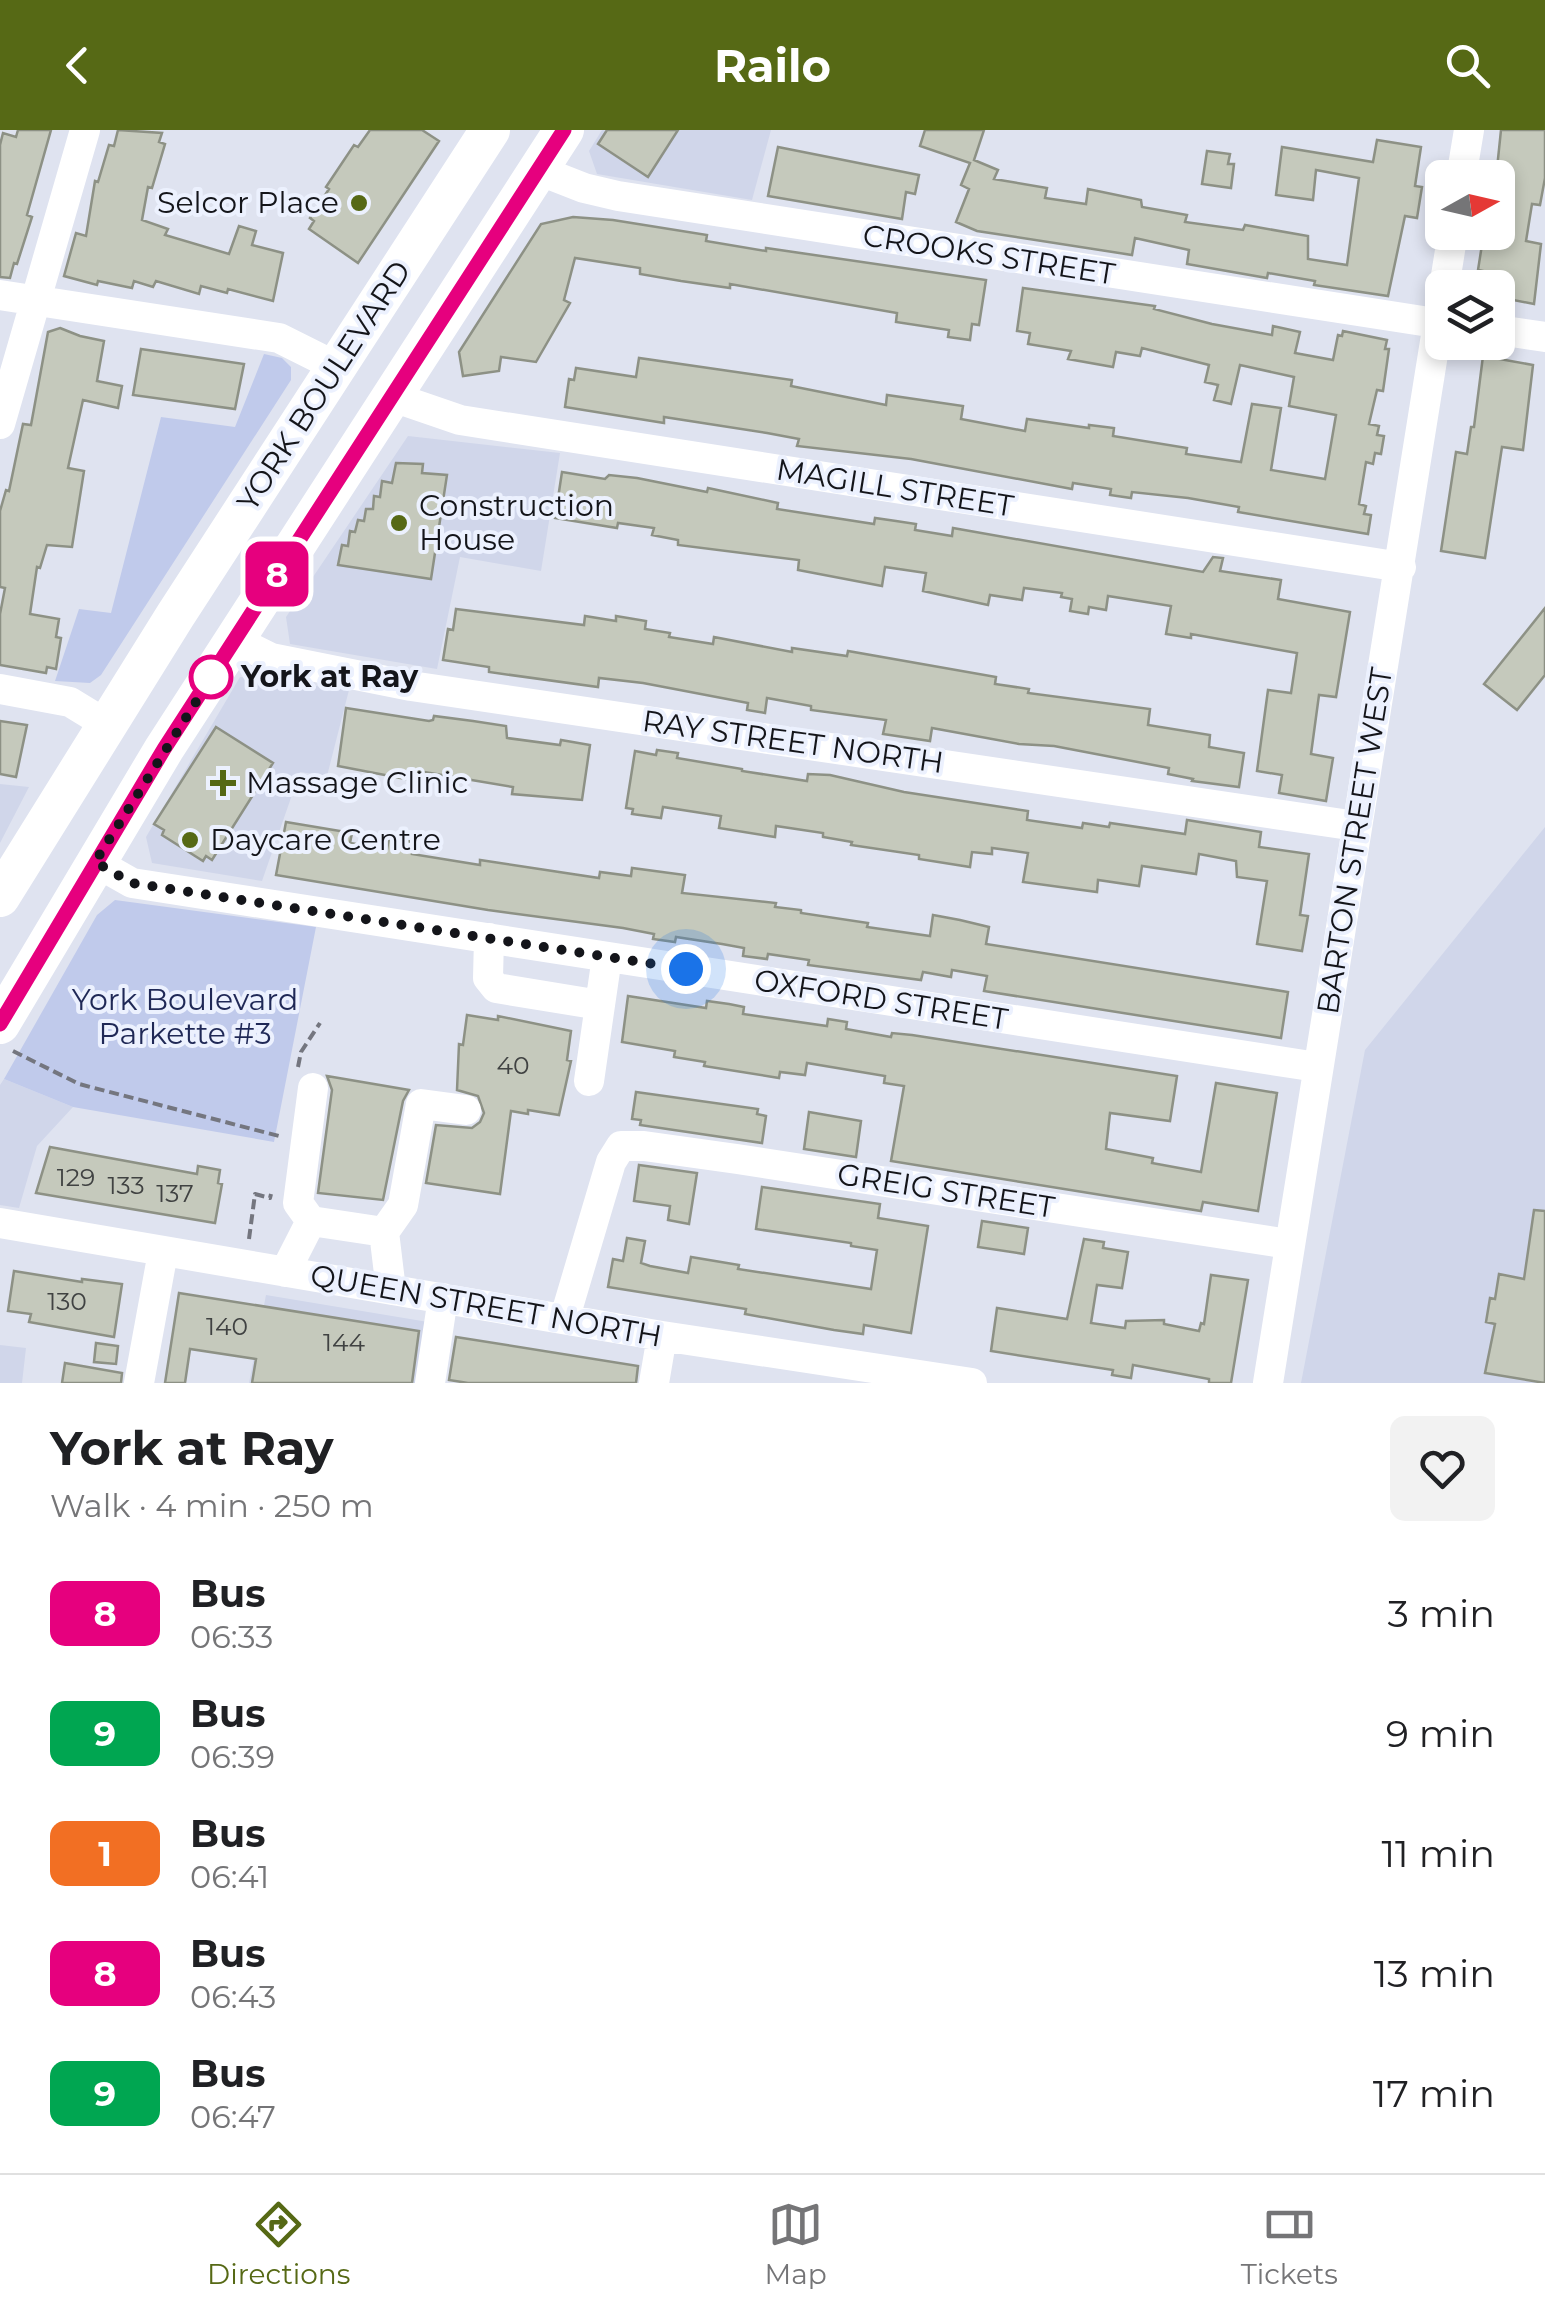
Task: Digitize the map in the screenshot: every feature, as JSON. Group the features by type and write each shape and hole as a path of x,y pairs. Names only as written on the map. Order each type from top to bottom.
{"main road":[{"name":"YORK BOULEVARD","path":"0,897 335,366 490,130"},
{"name":"YORK BOULEVARD","path":"0,1024 95,862 562,132"},
{"path":"95,862 86,853 77,822 98,738"}],"street":[{"path":"0,424 85,130"},
{"path":"1464,160 1469,130"},
{"name":"CROOKS STREET","path":"538,170 618,196 1425,313"},
{"path":"0,296 279,338 335,366"},
{"path":"1515,333 1545,337"},
{"name":"BARTON STREET WEST","path":"1268,1383 1434,360"},
{"name":"MAGILL STREET","path":"393,396 460,420 1401,567"},
{"name":"RAY STREET NORTH","path":"235,640 271,658 410,686 1356,826"},
{"path":"0,689 70,702 98,738"},
{"name":"OXFORD STREET","path":"95,862 132,883 1317,1068"},
{"path":"489,938 488,978 496,988 600,1005"},
{"path":"589,1081 606,957"},
{"path":"313,1088 298,1203 311,1221 384,1232"},
{"path":"392,1290 384,1232 404,1205 422,1104 466,1110"},
{"name":"GREIG STREET","path":"564,1317 611,1162 621,1146 644,1146 1289,1244"},
{"path":"285,1272 311,1221"},
{"name":"QUEEN STREET NORTH","path":"0,1223 662,1336 972,1383"},
{"path":"139,1383 163,1252"},
{"path":"430,1383 443,1298"},
{"path":"654,1383 662,1336"}],"path":[{"path":"0,1044 80,1084 281,1136"}],"shaded area":[{"path":"602,130 771,130 752,200 597,174 589,151"},
{"path":"408,436 560,453 541,571 460,557 437,669 290,644 286,617"},
{"path":"240,677 349,690 327,776 300,772 262,881 152,863 146,837"},
{"path":"0,784 29,787 0,843"},
{"path":"1545,827 1545,1383 1301,1383 1365,1050"},
{"path":"4,1079 73,1107 37,1146 19,1208 0,1205 0,1085"},
{"path":"266,1295 434,1323 427,1383 249,1383"},
{"path":"0,1345 26,1348 22,1383 0,1383"}],"green space":[{"path":"264,354 282,358 291,367 291,380 101,675 90,683 55,681 79,609 111,613 161,417 235,427"},
{"name":"York Boulevard Parkette #3","path":"115,900 316,927 274,1142 73,1107 4,1079 97,915"}],"building":[{"path":"18,130 51,130 27,215 32,217 10,278 0,277 0,145 3,133 16,137"},
{"path":"118,130 162,133 159,142 165,144 152,188 148,187 142,220 168,229 165,235 229,254 239,226 256,231 252,245 283,253 273,301 228,289 227,293 201,286 199,294 156,281 153,287 134,281 132,288 98,281 97,285 64,276 76,233 86,236 95,181 98,182 109,145 114,146"},
{"name":"Selcor Place","path":"370,130 422,130 439,141 358,263 309,229 314,221 310,218 329,189 326,187 354,145 358,147"},
{"path":"607,130 678,130 648,177 598,144"},
{"path":"925,130 984,130 974,160 998,170 994,179 1047,188 1045,198 1086,204 1088,189 1141,200 1142,207 1187,215 1185,222 1243,230 1245,225 1308,236 1308,259 1347,265 1359,178 1316,170 1313,200 1276,195 1282,147 1373,162 1377,140 1421,147 1415,186 1422,187 1417,218 1405,216 1388,296 1314,285 1315,281 1268,273 1267,278 1187,264 1189,250 1135,238 1132,255 977,231 956,222 969,189 961,185 970,163 920,146"},
{"path":"1501,130 1545,130 1545,178 1540,205 1532,204 1526,241 1541,244 1534,304 1515,300 1515,270 1478,270 1481,250 1515,250 1515,160 1498,160"},
{"path":"778,147 919,175 915,194 906,192 902,219 768,196"},
{"path":"1207,151 1230,154 1228,164 1234,164 1231,188 1202,184"},
{"path":"573,217 707,235 706,241 766,251 986,280 979,325 972,324 970,340 948,337 949,330 896,322 897,313 730,284 730,288 640,274 640,268 575,258 564,300 570,303 536,362 501,357 499,371 463,376 459,352 541,224"},
{"path":"1023,288 1155,306 1154,309 1212,324 1272,335 1273,326 1300,332 1295,353 1333,360 1338,335 1342,336 1343,331 1387,340 1383,391 1377,390 1369,424 1379,426 1377,435 1384,436 1381,454 1375,453 1373,464 1366,462 1359,504 1366,506 1364,514 1371,515 1368,534 1238,512 1239,507 1188,498 1132,492 1131,498 1110,495 1111,489 1073,483 1072,489 911,459 797,446 799,439 767,433 664,417 664,423 565,407 569,379 574,380 576,368 636,377 639,358 792,380 791,386 886,405 887,395 963,406 961,419 1025,431 1027,419 1114,428 1113,436 1187,448 1186,454 1241,462 1252,404 1281,408 1271,470 1325,479 1336,415 1289,406 1294,377 1240,365 1231,404 1214,400 1218,385 1205,382 1209,365 1142,348 1140,356 1116,352 1113,367 1068,359 1071,351 1028,344 1030,333 1017,331"},
{"path":"60,328 104,341 97,381 122,386 118,408 83,400 68,468 84,471 72,547 47,545 40,568 37,567 30,614 59,619 56,637 61,638 56,669 47,667 46,673 0,665 0,614 5,588 0,587 0,511 6,490 9,491 23,424 31,425 48,332"},
{"path":"141,349 244,364 235,409 133,395"},
{"path":"1482,360 1533,365 1523,450 1502,447 1485,558 1441,551 1456,452 1467,454"},
{"name":"Construction House","path":"396,463 423,464 422,473 447,475 431,579 338,565 342,545 348,546 350,531 355,532 358,520 364,521 366,509 373,509 374,496 380,497 382,481 392,483"},
{"path":"562,472 605,479 609,475 637,478 707,492 708,488 778,503 777,509 874,524 875,518 916,524 915,530 952,536 953,528 1203,572 1213,557 1223,558 1220,571 1281,580 1278,599 1350,612 1336,697 1319,695 1311,754 1333,758 1326,801 1279,793 1282,775 1257,771 1268,690 1291,693 1297,653 1191,634 1191,638 1166,634 1171,606 1108,596 1106,610 1089,607 1088,614 1070,611 1072,599 1061,597 1062,593 1024,588 1022,600 990,595 988,605 923,591 926,573 885,567 882,586 798,570 799,560 678,545 678,540 652,535 654,528 618,523 617,528 555,518"},
{"path":"1545,608 1545,675 1517,710 1484,684"},
{"path":"456,609 584,625 585,616 616,621 616,616 646,621 645,629 670,633 669,637 713,644 714,637 792,652 792,648 847,656 848,651 996,677 995,684 1029,689 1028,693 1150,709 1148,725 1210,735 1209,747 1244,753 1239,787 1192,781 1168,774 1169,768 1054,746 1019,744 932,728 930,741 883,734 886,720 811,710 811,706 767,698 765,713 747,710 748,703 643,683 599,678 598,687 489,672 489,667 443,660"},
{"path":"346,708 429,721 434,716 506,726 507,738 590,745 582,800 512,794 513,787 418,771 416,781 338,766"},
{"path":"0,721 27,725 16,777 0,774"},
{"path":"216,727 273,763 212,860 206,856 203,861 162,835 164,830 154,824"},
{"path":"657,750 742,771 807,781 808,774 830,775 904,792 1028,811 1027,820 1082,828 1083,823 1109,827 1110,823 1185,834 1187,820 1261,832 1259,847 1309,854 1300,915 1308,916 1302,951 1257,944 1267,881 1237,877 1236,861 1199,854 1196,874 1142,866 1139,886 1098,880 1097,892 1023,882 1028,853 992,848 992,854 972,852 970,867 851,845 852,842 823,837 823,833 776,826 775,837 719,828 721,816 663,807 661,818 632,814 633,809 626,808 635,751 656,755"},
{"path":"286,822 352,833 350,843 387,849 389,838 414,842 412,854 480,865 480,860 599,878 600,872 631,876 632,868 685,875 682,893 776,903 775,907 801,913 868,923 867,927 930,936 933,915 960,920 989,927 986,944 1288,992 1281,1038 984,991 987,976 952,970 951,977 923,972 921,980 808,965 809,960 768,954 767,959 743,956 744,948 722,944 676,937 675,942 653,939 654,934 623,928 276,875"},
{"path":"628,996 706,1008 707,1001 729,1004 744,1007 743,1014 827,1026 828,1019 847,1022 846,1029 891,1037 892,1033 912,1035 1177,1076 1170,1121 1110,1113 1106,1149 1201,1172 1216,1083 1277,1093 1258,1211 1203,1202 1201,1211 891,1161 904,1086 884,1083 885,1076 807,1063 805,1075 780,1072 779,1078 704,1066 705,1062 674,1057 675,1051 622,1042"},
{"path":"467,1015 498,1020 498,1016 571,1031 567,1060 571,1061 559,1115 511,1111 500,1194 426,1183 436,1125 472,1128 484,1113 478,1096 457,1090 459,1044 463,1045"},
{"path":"327,1076 409,1090 403,1101 383,1200 318,1193 332,1090"},
{"path":"636,1092 758,1109 757,1114 766,1116 762,1143 640,1125 641,1120 632,1119"},
{"path":"809,1112 861,1121 856,1157 804,1149"},
{"path":"50,1147 197,1174 198,1166 220,1170 218,1183 222,1184 215,1223 36,1193"},
{"path":"639,1165 697,1173 689,1224 668,1220 670,1206 634,1201"},
{"path":"762,1187 880,1204 878,1218 928,1226 911,1333 864,1325 863,1334 834,1330 745,1314 746,1309 608,1287 613,1259 623,1261 627,1238 645,1241 641,1263 650,1266 688,1273 691,1257 739,1265 738,1269 871,1289 877,1250 756,1229"},
{"path":"1534,1210 1545,1211 1545,1383 1485,1373 1495,1324 1486,1322 1490,1298 1495,1299 1499,1274 1524,1279"},
{"path":"982,1221 1028,1228 1024,1254 978,1247"},
{"path":"1084,1239 1104,1242 1103,1248 1128,1252 1122,1288 1097,1285 1091,1323 1125,1328 1126,1321 1164,1320 1164,1324 1199,1331 1201,1323 1204,1324 1211,1275 1248,1280 1231,1383 1209,1383 1209,1379 1133,1365 1131,1378 1112,1375 1113,1370 991,1351 997,1308 1067,1319"},
{"path":"14,1271 122,1284 114,1337 29,1322 31,1314 8,1311"},
{"path":"179,1293 419,1331 412,1383 252,1383 256,1359 190,1349 185,1383 165,1383"},
{"path":"456,1337 638,1366 636,1383 449,1380"},
{"path":"96,1343 118,1346 116,1364 94,1362"},
{"path":"65,1363 122,1373 121,1383 62,1383"}],"bus line":[{"name":"8","path":"0,1024 164,749 564,130"}],"place":[{"name":"Selcor Place","path":"359,203"},
{"name":"Construction House","path":"399,523"},
{"name":"York at Ray","path":"211,677"},
{"name":"Massage Clinic","path":"223,783"},
{"name":"Daycare Centre","path":"190,840"}],"route":[{"path":"211,677 218,667 95,862 132,883 686,969"}]}
